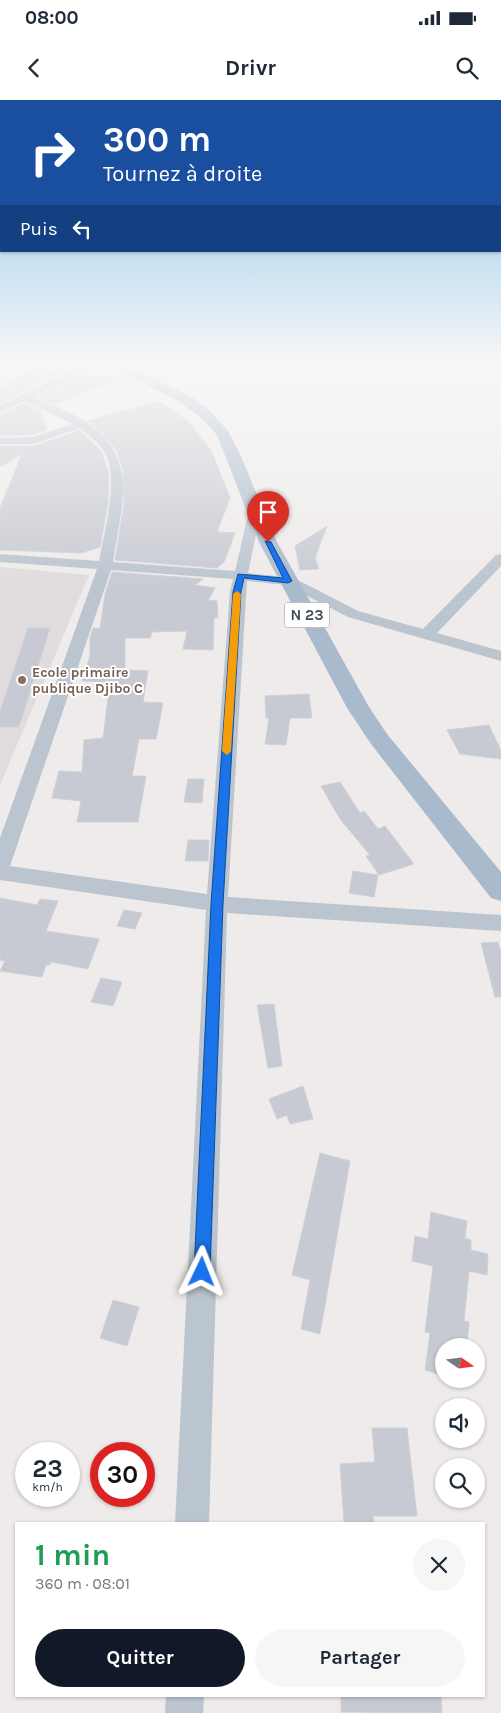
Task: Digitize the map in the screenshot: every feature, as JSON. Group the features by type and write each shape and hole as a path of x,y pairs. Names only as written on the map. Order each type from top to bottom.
{"main road":[{"name":"N 23","path":"223,436 232,452 268,542 341,679 368,724 501,891"}],"street":[{"path":"0,441 14,443 37,442 51,436"},
{"path":"0,866 105,567 117,490 116,469 110,450 95,436"},
{"path":"192,1522 217,904 237,592 255,511"},
{"path":"0,558 105,567 240,575 288,581 352,614 501,656"},
{"path":"426,635 501,558"},
{"path":"0,872 217,904 501,923"},
{"path":"184,1713 185,1697"}],"shaded area":[{"name":"Ecole primaire publique Djibo C","path":"0,567 89,575 0,785"}],"building":[{"path":"62,436 86,436 101,451 109,474 108,504 100,547 81,553 0,550 0,508 22,454 0,467 0,446 34,446"},
{"path":"105,436 200,436 211,450 230,498 217,532 235,533 224,562 217,568 115,560 124,503 122,467 116,450"},
{"path":"327,526 315,558 319,569 300,570 295,546"},
{"path":"112,572 203,579 195,585 215,588 208,600 217,601 218,618 214,618 213,650 183,649 187,631 152,632 150,638 125,638 125,670 148,671 143,702 163,703 156,739 139,739 132,776 146,776 138,822 77,822 81,801 52,798 59,771 82,772 84,740 103,738 110,682 82,681 90,656 90,638 93,628 100,629 105,594"},
{"path":"28,628 50,628 19,727 0,727 0,711"},
{"path":"309,694 312,718 290,718 286,745 265,744 269,718 266,718 265,696"},
{"path":"489,725 501,751 501,759 460,754 447,730"},
{"path":"188,779 204,779 202,803 184,802"},
{"path":"340,782 360,813 364,811 378,829 385,826 414,864 379,875 366,856 370,855 340,819 321,786"},
{"path":"188,840 209,840 208,861 185,861"},
{"path":"353,871 378,875 374,897 349,893"},
{"path":"0,898 37,905 40,899 58,901 46,931 99,939 88,969 51,962 50,965 46,965 42,977 0,971 5,961 0,960"},
{"path":"124,910 142,913 135,929 117,926"},
{"path":"498,942 501,953 501,997 495,997 481,943"},
{"path":"101,978 122,982 113,1006 91,1002"},
{"path":"274,1004 282,1066 268,1068 257,1005"},
{"path":"303,1086 313,1119 290,1124 287,1115 277,1119 269,1099"},
{"path":"320,1153 350,1161 320,1334 301,1329 310,1280 292,1275"},
{"path":"431,1212 467,1221 465,1238 471,1240 471,1250 488,1254 487,1275 469,1271 464,1321 469,1322 468,1338 435,1338 435,1373 425,1370 430,1333 425,1332 433,1266 412,1261 415,1236 428,1239"},
{"path":"113,1300 139,1307 127,1346 100,1338"},
{"path":"372,1428 407,1428 417,1516 373,1516 374,1522 344,1522 340,1464 375,1462"},
{"path":"341,1697 441,1697 442,1713 341,1712"}],"slow traffic":[{"path":"227,751 237,594"}],"place":[{"name":"Ecole primaire publique Djibo C","path":"22,680"}],"route":[{"path":"202,1272 217,904 237,592 240,575 288,581 268,542"}]}
